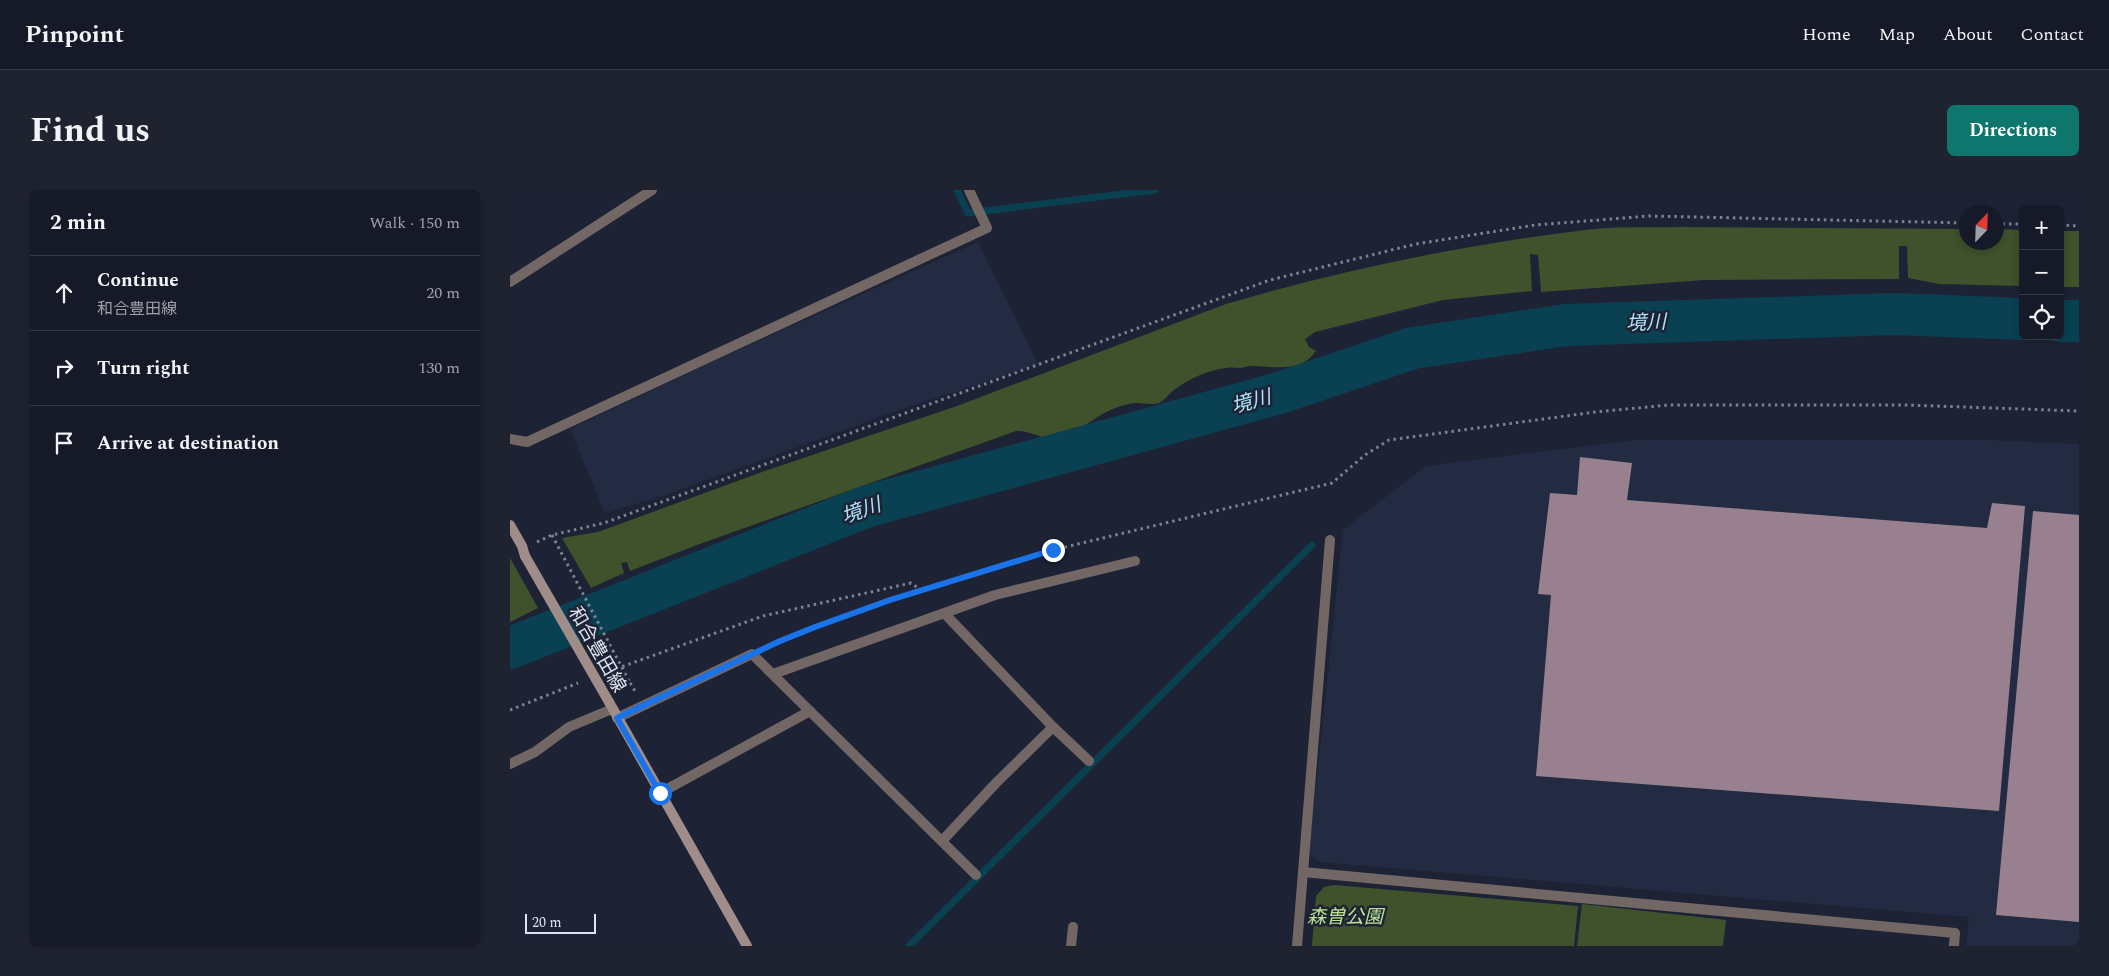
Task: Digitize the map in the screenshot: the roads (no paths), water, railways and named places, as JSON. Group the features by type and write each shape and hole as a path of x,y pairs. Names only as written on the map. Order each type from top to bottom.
{"main road":[{"name":"和合豊田線","path":"510,526 612,710 747,946"}],"street":[{"path":"510,282 652,190"},
{"path":"510,439 527,442 987,228 969,190"},
{"path":"1297,946 1330,540"},
{"path":"773,674 995,595 1135,561"},
{"path":"946,614 1053,727 1089,761"},
{"path":"510,764 535,752 569,727 752,654 976,875"},
{"path":"660,793 810,711"},
{"path":"942,841 996,782 1053,727"},
{"path":"1303,872 1955,933 1954,946"},
{"path":"1071,946 1073,927"}],"waterway":[{"path":"957,190 968,213 1155,190"},
{"name":"境川","path":"510,648 865,507 1279,393 1413,348 1566,325 1894,314 2019,319"},
{"name":"境川","path":"2064,321 2079,321"},
{"path":"909,946 1312,545"}],"park label":[{"name":"森曽公園","path":"1345,916"}]}
